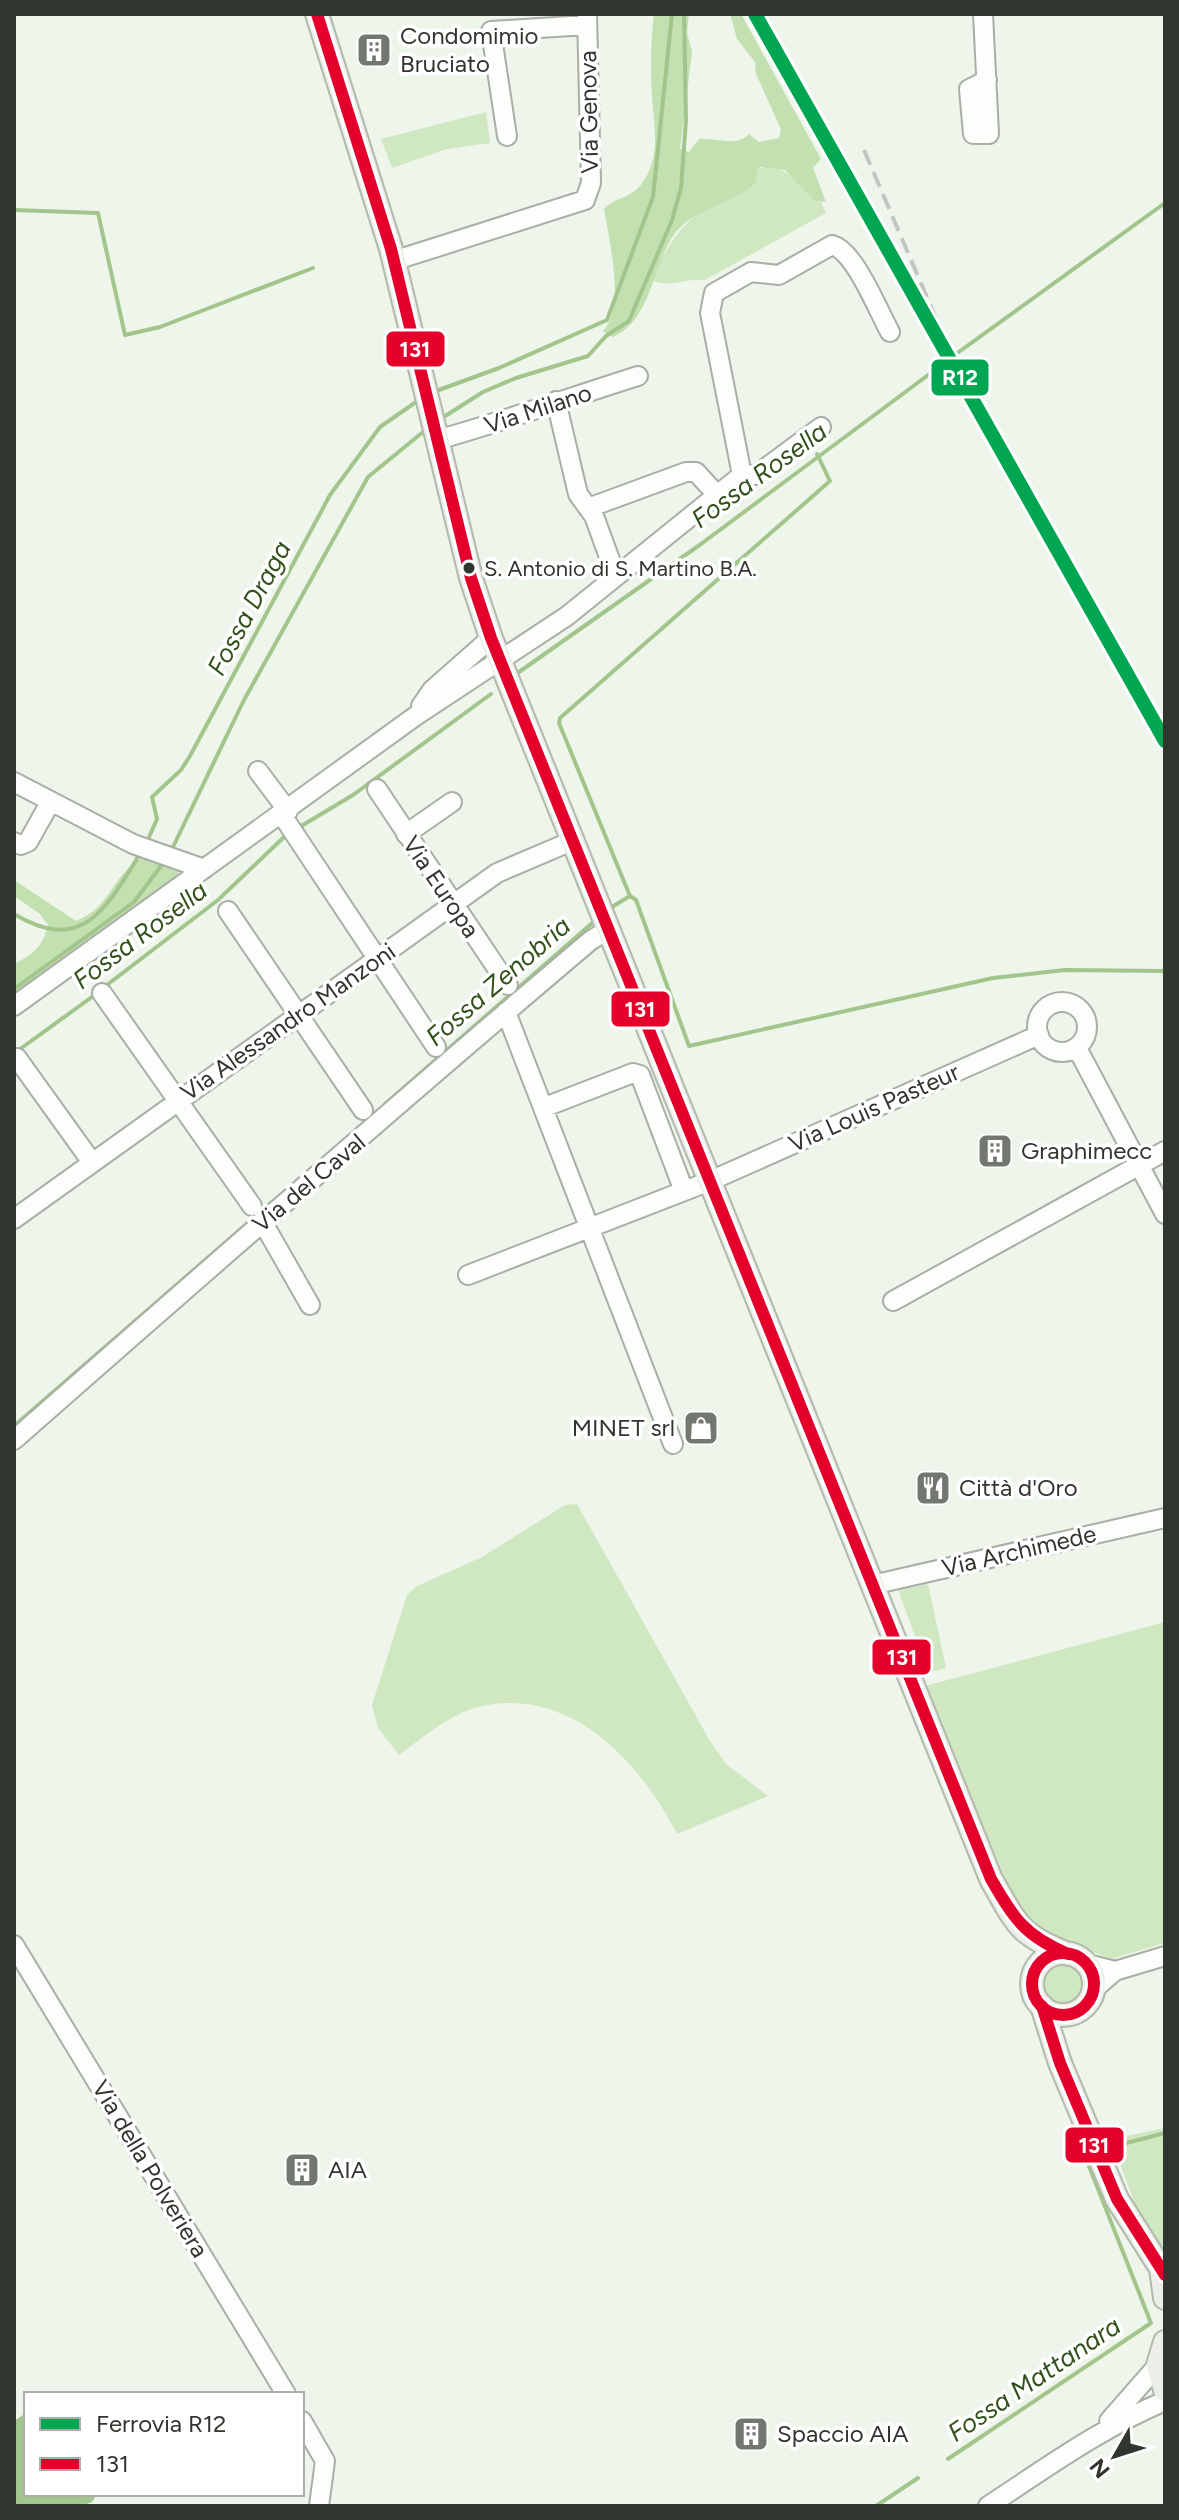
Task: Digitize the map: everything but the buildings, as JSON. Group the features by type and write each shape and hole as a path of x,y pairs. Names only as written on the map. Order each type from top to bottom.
{"main road":[{"path":"317,14 393,261 471,578 491,638 991,1879 1005,1928 1025,1952 1035,1972 1034,1994 1042,2006 1060,2063 1117,2199 1163,2272 1165,2298"},
{"path":"991,1879 1016,1924 1031,1938 1078,1959 1093,1976 1088,1999 1065,2033 1074,2091"},
{"path":"1035,1972 1052,1955 1078,1959"},
{"path":"1042,2006 1066,2015 1088,1999"},
{"path":"1165,2342 1158,2365 1165,2390"}],"street":[{"path":"983,14 987,80"},
{"name":"Via Genova","path":"393,261 585,200 591,183 587,19 491,31 507,136"},
{"path":"742,475 741,455 710,313 714,293 751,272 779,275 832,245 840,247 854,263 890,332"},
{"name":"Via Milano","path":"437,440 527,415 556,401 638,376"},
{"path":"556,401 578,494 588,508 616,576"},
{"path":"14,1006 417,715 567,616 719,497 742,475 756,475 821,427"},
{"path":"588,508 686,472 696,472 719,497"},
{"path":"417,715 432,690 491,638"},
{"path":"258,771 436,1047"},
{"path":"14,782 133,844 204,869"},
{"name":"Via Europa","path":"377,789 508,985"},
{"path":"14,842 21,845 28,842 51,801"},
{"path":"406,834 452,802"},
{"name":"Via Alessandro Manzoni","path":"14,1219 497,873 572,841"},
{"path":"228,911 363,1110"},
{"name":"Via del Caval","path":"14,1440 257,1214 345,1154 506,1012 607,930"},
{"path":"102,993 257,1214 310,1305"},
{"path":"1066,1002 1085,1017 1087,1034 1077,1048 1055,1051 1039,1035 1043,1011 1066,1002"},
{"path":"506,1012 673,1444"},
{"name":"Via Louis Pasteur","path":"468,1275 710,1181 1039,1035"},
{"path":"1077,1048 1165,1214"},
{"path":"17,1058 91,1161"},
{"path":"545,1107 633,1073 640,1075 684,1191"},
{"path":"893,1301 1165,1151"},
{"name":"Via Archimede","path":"872,1585 1165,1518"},
{"name":"Via della Polveriera","path":"14,1945 285,2392"},
{"path":"1088,1999 1115,1971 1165,1956"},
{"path":"1078,1959 1115,1971"},
{"path":"1100,2433 1158,2365"},
{"path":"988,2506 1128,2416 1165,2401"},
{"path":"304,2424 325,2461 319,2506"}],"shaded area":[{"path":"654,14 689,14 687,33 692,52 680,149 689,152 699,139 732,141 749,134 759,142 779,138 781,129 756,74 755,62 737,39 730,14 741,14 821,159 813,168 826,202 815,201 785,170 761,167 757,170 756,182 747,190 679,228 665,251 649,294 635,320 613,337 603,331 610,320 615,290 604,209 640,186 654,154 651,65"},
{"path":"486,112 490,143 447,149 392,168 381,139"},
{"path":"768,166 796,178 815,201 821,202 826,213 705,280 665,283 651,280 682,228 705,209 734,198 757,170"},
{"path":"143,857 179,869 178,875 106,932 14,996 14,964 36,949 48,925 40,914 14,896 14,880 76,921 97,907 124,873"},
{"path":"577,1504 710,1741 726,1764 768,1796 677,1834 642,1778 595,1732 567,1716 537,1706 505,1703 471,1709 443,1723 399,1755 378,1728 372,1705 407,1595 417,1586 482,1557 565,1505"},
{"path":"902,1584 905,1589 928,1584 946,1668 928,1673 897,1586"},
{"path":"1165,1622 1165,1943 1111,1959 1044,1933 1019,1911 925,1686"},
{"path":"1061,1965 1076,1971 1082,1986 1076,2001 1061,2007 1046,2001 1040,1986 1046,1971"},
{"path":"1165,2128 1165,2255 1139,2215 1111,2139"},
{"path":"24,2414 24,2496 96,2496 92,2502 82,2506 14,2506 14,2421"}],"waterway":[{"name":"Fossa Draga","path":"436,391 499,368 607,320 653,197 672,14"},
{"path":"442,418 483,392 516,378 588,356 606,336 629,321 672,220 681,188 686,120 684,14"},
{"name":"Fossa Rosella","path":"956,354 1165,203"},
{"path":"14,210 98,213 125,335 160,327 313,268"},
{"name":"Fossa Rosella","path":"519,672 701,544 943,364"},
{"name":"Fossa Draga","path":"146,844 157,819 152,797 181,770 190,756 330,495 380,427 416,402"},
{"path":"172,849 244,700 368,477 423,432"},
{"path":"630,896 559,723 560,718 830,481 817,454"},
{"name":"Fossa Rosella","path":"298,828 353,795 491,694"},
{"name":"Fossa Rosella","path":"103,988 218,900 283,838"},
{"name":"Fossa Draga","path":"14,914 57,930 74,928 89,921 102,909 138,857"},
{"path":"14,989 134,902 161,866"},
{"name":"Fossa Zenobria","path":"607,910 630,896 636,900 689,1046 993,978 1065,970 1165,971"},
{"name":"Fossa Zenobria","path":"384,1105 598,918"},
{"name":"Fossa Rosella","path":"16,1052 96,994"},
{"name":"Fossa Zenobria","path":"14,1426 272,1202"},
{"name":"Fossa Mattanara","path":"1111,2147 1165,2133"},
{"name":"Fossa Mattanara","path":"948,2459 1151,2323 1085,2156"},
{"name":"Fossa Mattanara","path":"876,2506 918,2478"}],"railway":[{"path":"824,137 864,193"},
{"path":"864,150 938,323"}],"rail line":[{"name":"R12","path":"755,14 1165,741"}],"transit line":[{"name":"131","path":"317,14 391,249 471,578 491,638 991,1879 1022,1925 1041,1940 1068,1954"},
{"name":"131","path":"1063,1953 1085,1962 1094,1984 1085,2006 1063,2015 1041,2006 1032,1984 1041,1962 1063,1953"},
{"name":"131","path":"1042,2006 1060,2063 1117,2199 1165,2275"}],"place":[{"name":"Condomimio Bruciato","path":"374,50"},
{"name":"S. Antonio di S. Martino B.A.","path":"469,568"},
{"name":"Graphimecc","path":"995,1151"},
{"name":"MINET srl","path":"701,1428"},
{"name":"Città d'Oro","path":"933,1488"},
{"name":"AIA","path":"302,2170"},
{"name":"Spaccio AIA","path":"751,2434"}]}
